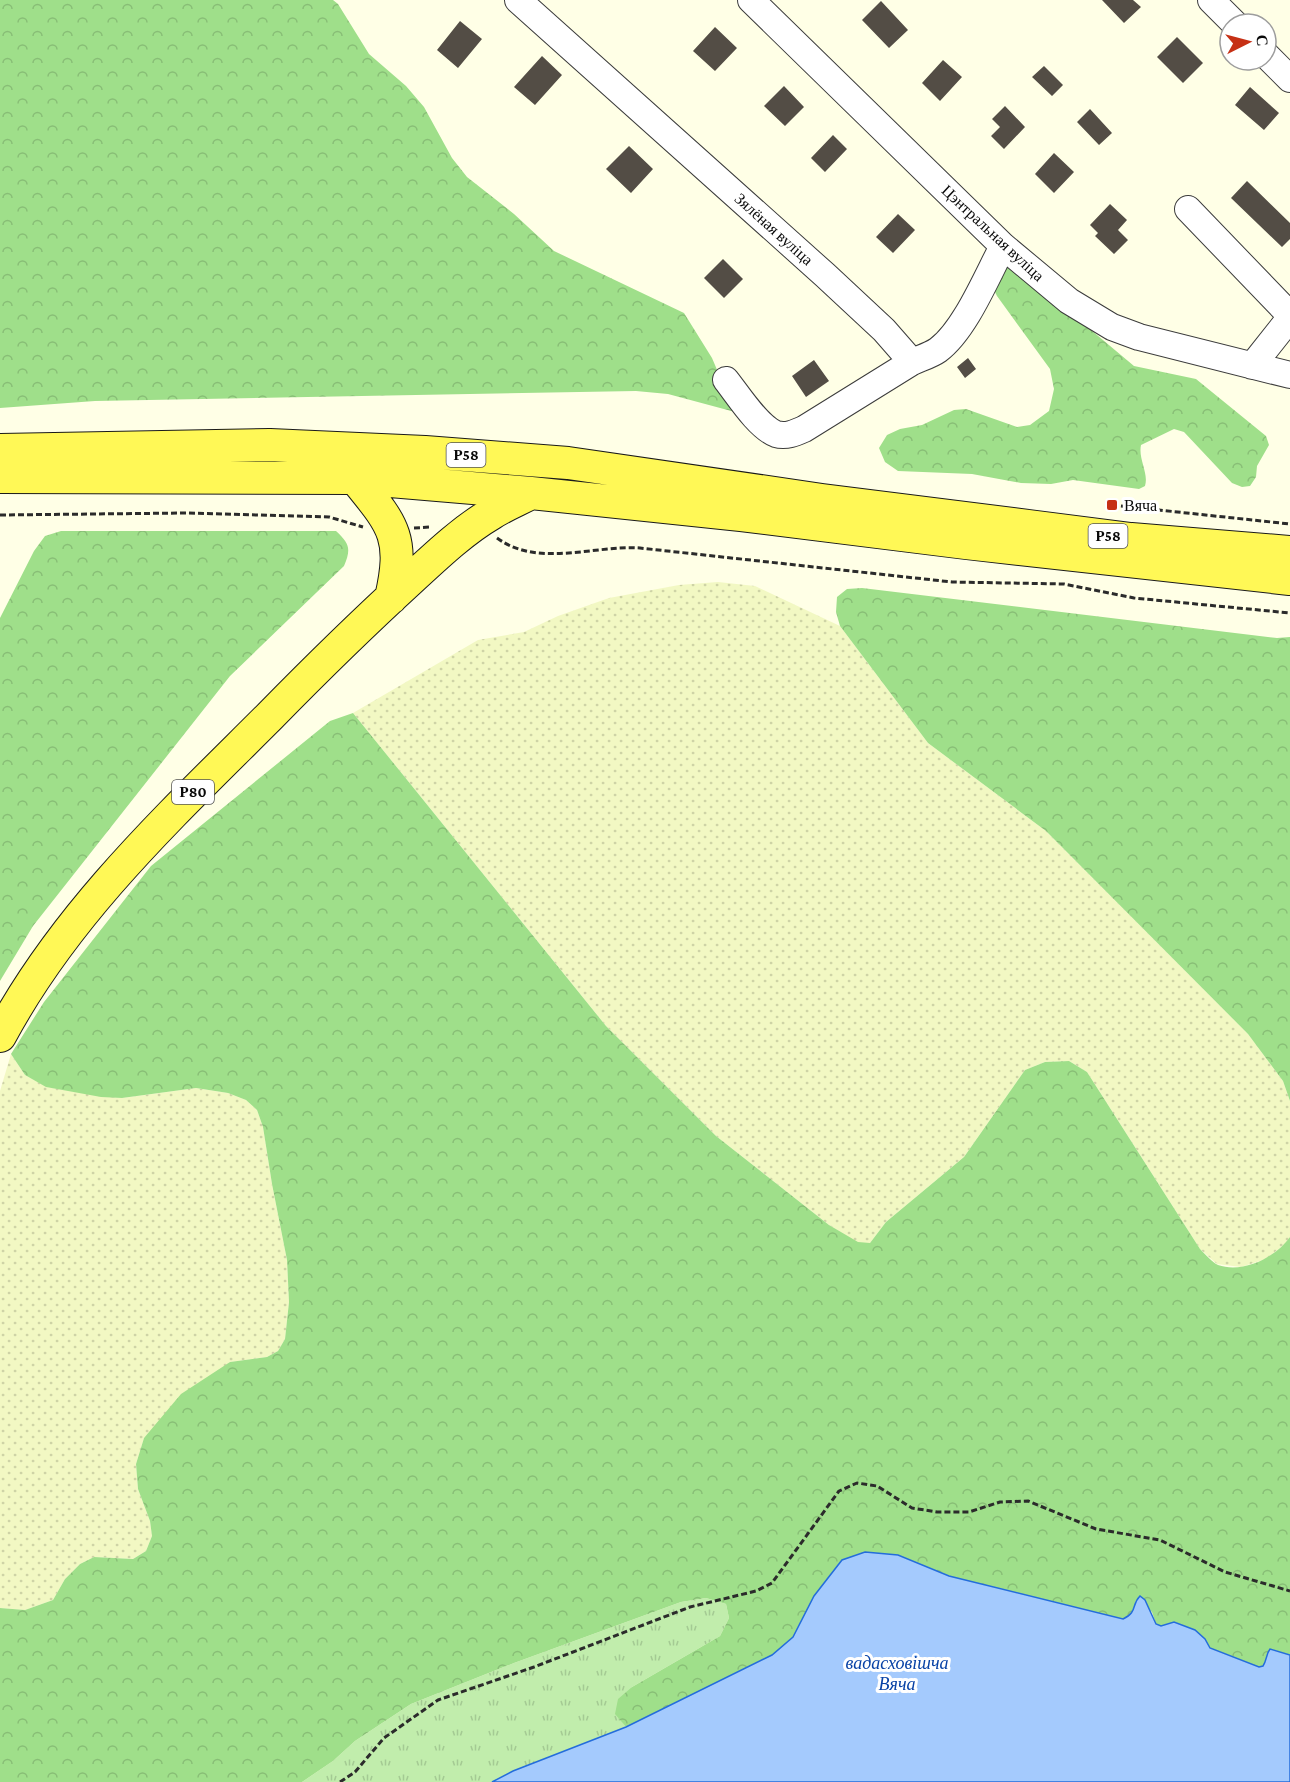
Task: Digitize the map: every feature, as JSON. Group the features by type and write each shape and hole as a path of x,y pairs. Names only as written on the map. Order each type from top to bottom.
{"main road":[{"name":"Р58","path":"0,450 270,445 436,452 568,463 822,500 1131,539 1290,552"},
{"name":"Р58","path":"0,477 355,478 531,493 741,515 977,545 1290,579"},
{"path":"355,478 392,529 398,550 391,598"},
{"name":"Р80","path":"0,1036 17,1005 55,948 114,875 163,823 323,662 435,558 490,514 531,493"}],"street":[{"name":"Зялёная вуліца","path":"518,0 825,275 884,330 912,362"},
{"name":"Цэнтральная вуліца","path":"751,0 1003,246 1069,301 1112,327 1139,337 1290,375"},
{"path":"1211,0 1223,12"},
{"path":"1278,68 1290,80"},
{"path":"1188,209 1290,317 1252,366"},
{"path":"726,380 761,424 776,434 788,435 804,429 912,362 938,350 964,319 1003,246"}],"path":[{"path":"1112,505 1290,524"},
{"path":"0,514 186,513 329,517 376,530 440,527"},
{"path":"475,525 515,549 526,552 563,553 609,547 640,548 930,580 1064,584 1134,598 1290,613"},
{"path":"340,1782 355,1772 384,1737 438,1700 534,1667 690,1607 756,1591 772,1583 839,1491 857,1484 877,1486 912,1508 937,1512 969,1512 1000,1502 1028,1501 1096,1529 1160,1540 1225,1572 1290,1591"}],"green space":[{"path":"0,0 333,0 338,4 369,54 406,86 424,107 452,158 467,177 514,214 554,251 684,313 712,358 735,412 668,394 636,391 95,401 0,408"},
{"path":"1007,267 1017,268 1134,366 1196,379 1266,436 1269,445 1257,466 1256,477 1250,486 1242,487 1232,483 1184,432 1174,429 1141,445 1146,481 1145,486 1139,489 1073,480 1051,484 1021,483 972,474 898,471 885,462 879,448 887,435 900,429 922,425 954,410 966,409 1017,427 1030,425 1049,411 1054,389 1050,369 993,288"},
{"path":"61,531 336,531 347,543 348,555 344,566 230,676 33,926 0,981 0,618 34,551 45,536"},
{"path":"718,582 755,586 840,626 928,743 1046,831 1248,1034 1283,1081 1290,1101 1290,1237 1285,1244 1266,1259 1241,1267 1217,1264 1200,1249 1087,1072 1069,1061 1045,1062 1025,1070 964,1157 886,1222 870,1243 858,1243 829,1225 716,1136 606,1026 353,713 478,640 524,632 558,616 609,598 679,585"},
{"path":"862,588 1277,638 1290,637 1290,1101 1283,1081 1248,1034 1046,831 928,743 840,626 836,612 837,597 847,589"},
{"path":"353,713 606,1026 716,1136 829,1225 858,1242 870,1243 886,1222 964,1157 1025,1070 1045,1062 1069,1061 1087,1072 1200,1249 1213,1262 1228,1267 1238,1267 1258,1262 1276,1251 1290,1237 1290,1655 1271,1649 1263,1666 1259,1667 1210,1648 1199,1635 1180,1624 1174,1622 1161,1627 1156,1624 1152,1612 1136,1600 1133,1612 1123,1619 949,1576 898,1555 814,1596 793,1637 772,1655 626,1727 615,1714 618,1699 632,1687 720,1636 729,1618 726,1604 706,1598 681,1602 514,1663 411,1704 355,1741 333,1761 302,1782 0,1782 0,1608 25,1610 53,1600 65,1579 80,1564 94,1557 133,1559 146,1551 152,1536 150,1521 138,1489 136,1464 144,1438 181,1394 230,1362 267,1357 278,1351 285,1339 289,1302 287,1260 263,1127 257,1110 246,1100 228,1093 196,1088 122,1098 101,1097 46,1087 25,1075 11,1054 44,1002 151,866 330,721"},
{"path":"11,1054 25,1075 47,1087 122,1098 196,1088 228,1093 246,1100 257,1110 263,1127 287,1260 289,1302 285,1339 278,1351 267,1357 230,1362 144,1438 136,1464 138,1489 150,1521 152,1536 146,1551 133,1559 94,1557 80,1564 65,1579 53,1600 25,1610 0,1608 0,1091"},
{"path":"706,1598 726,1604 729,1618 720,1636 632,1687 616,1714 626,1727 513,1771 492,1782 302,1782 333,1761 355,1741 411,1704 514,1663 681,1602"}],"water":[{"name":"вадасховішча Вяча","path":"865,1552 898,1555 949,1576 1123,1619 1131,1614 1140,1596 1145,1600 1156,1624 1161,1626 1174,1622 1195,1630 1205,1639 1210,1648 1259,1667 1263,1666 1270,1649 1290,1655 1290,1782 492,1782 513,1771 626,1727 772,1655 793,1637 814,1596 842,1560"}],"building":[{"path":"1102,0 1133,0 1141,7 1124,23"},
{"path":"881,1 908,30 889,48 862,20"},
{"path":"460,21 482,39 458,68 437,50"},
{"path":"715,27 737,48 715,71 693,51"},
{"path":"1177,37 1203,63 1183,83 1157,57"},
{"path":"542,56 562,75 535,105 514,87"},
{"path":"943,60 962,77 940,101 922,83"},
{"path":"1044,66 1063,85 1052,96 1032,77"},
{"path":"784,86 804,107 785,126 764,106"},
{"path":"1250,87 1279,113 1264,130 1235,105"},
{"path":"1005,106 1025,127 1004,149 991,136 1000,127 992,119"},
{"path":"1090,109 1112,133 1099,145 1077,122"},
{"path":"833,135 847,149 825,172 811,158"},
{"path":"629,146 653,169 631,193 606,169"},
{"path":"1054,153 1074,172 1054,193 1035,174"},
{"path":"1247,181 1290,223 1290,239 1282,247 1231,198"},
{"path":"1110,204 1127,220 1118,230 1128,240 1114,254 1095,236 1098,233 1090,225"},
{"path":"898,214 915,230 893,253 876,237"},
{"path":"723,259 743,279 724,298 704,278"},
{"path":"968,358 976,369 965,378 957,367"},
{"path":"814,360 829,381 806,397 792,376"}],"place":[{"name":"Вяча","path":"1112,505"}]}
